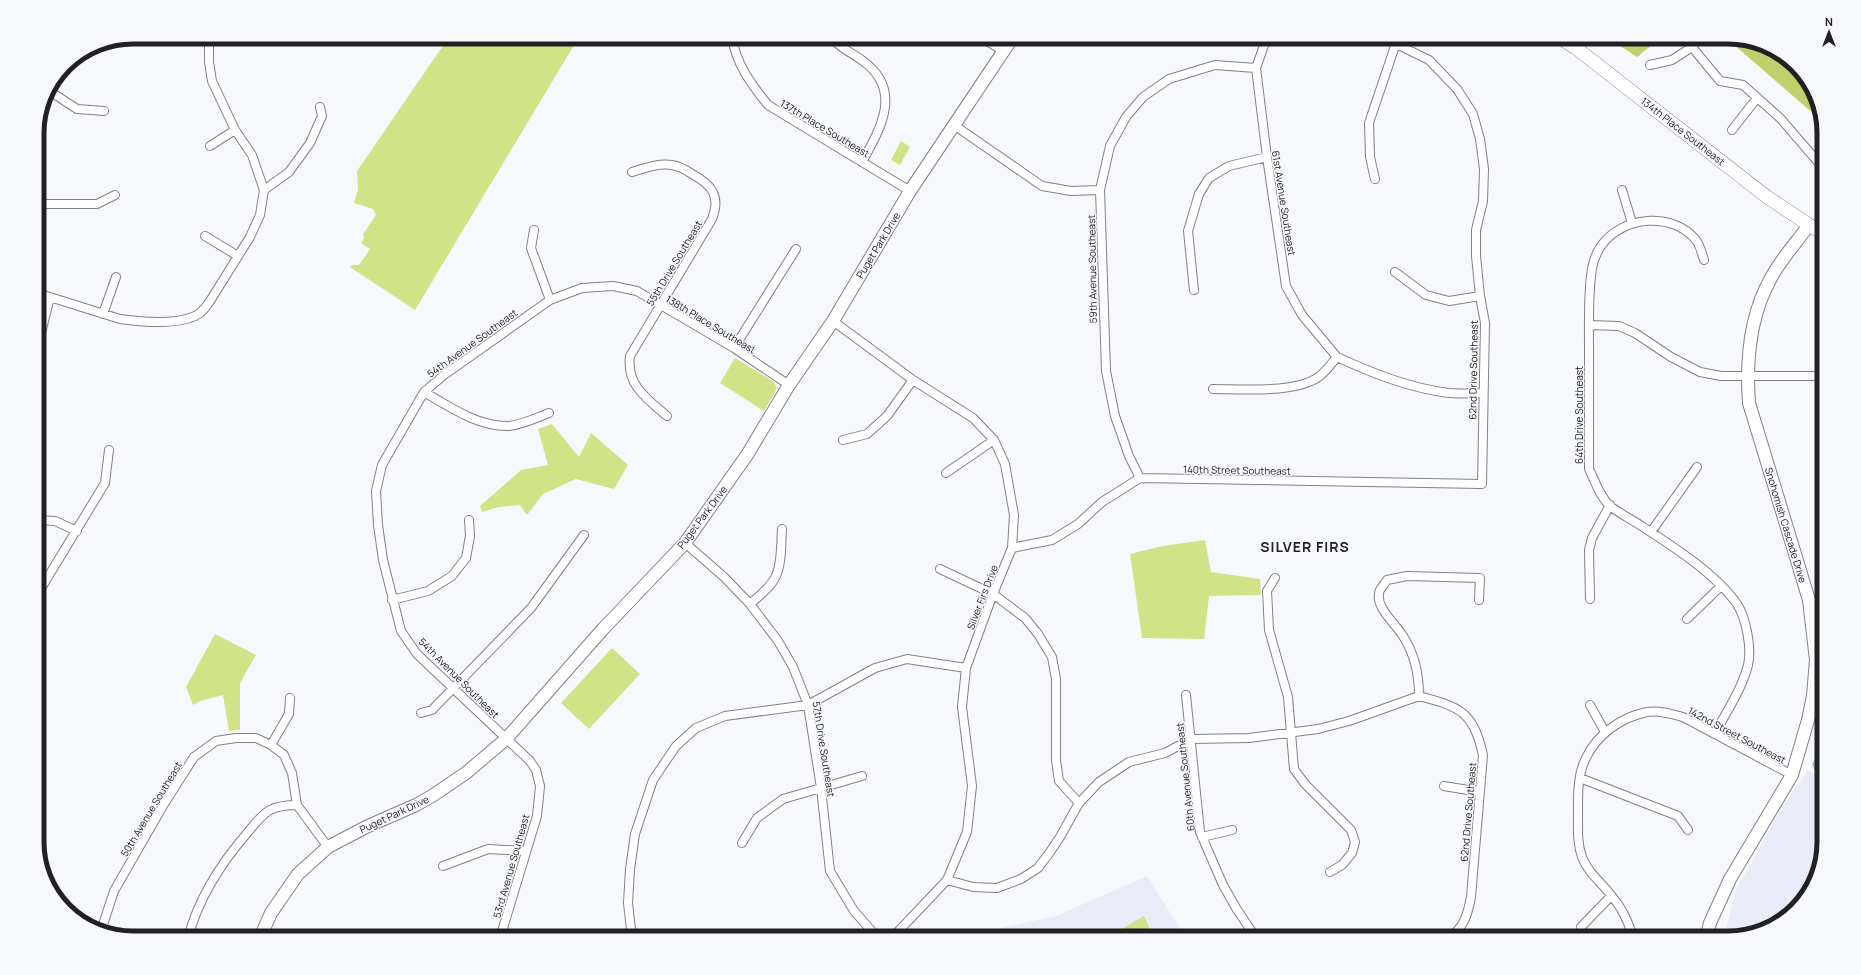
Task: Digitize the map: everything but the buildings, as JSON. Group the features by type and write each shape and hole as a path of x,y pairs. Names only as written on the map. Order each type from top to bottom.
{"main road":[{"name":"134th Place Southeast","path":"1581,44 1767,197 1817,230"}],"street":[{"path":"44,295 120,319 133,321 182,320 195,316 204,310 210,301 238,256 260,215 264,190 252,155 235,130 212,81 208,62 209,44"},
{"name":"137th Place Southeast","path":"734,44 741,68 768,105 910,190"},
{"path":"838,44 865,62 877,74 883,85 886,97 885,113 881,127 862,162"},
{"path":"991,44 1003,52"},
{"name":"Puget Park Drive","path":"263,931 271,912 298,874 328,847 366,827 416,805 432,796 466,773 506,738 603,629 685,543 747,455 789,385 833,321 910,190 1008,44"},
{"name":"61st Avenue Southeast","path":"1265,44 1256,68 1266,157 1286,286 1302,315 1337,357"},
{"path":"1375,179 1370,157 1369,123 1396,44"},
{"name":"62nd Drive Southeast","path":"1398,44 1429,60 1457,89 1472,114 1480,139 1484,169 1482,201 1476,230 1480,296 1485,323 1482,484"},
{"path":"1650,66 1672,60 1692,47 1720,81 1743,85 1780,118 1817,161"},
{"name":"59th Avenue Southeast","path":"1140,478 1129,456 1115,416 1106,371 1100,190 1110,146 1126,118 1143,96 1169,79 1215,65 1256,68"},
{"path":"53,93 77,109 104,111"},
{"path":"1732,130 1757,98"},
{"path":"264,190 289,172 310,143 322,116 320,107"},
{"path":"954,125 1042,186 1071,191 1100,190"},
{"path":"210,146 235,130"},
{"path":"1194,290 1188,231 1198,194 1209,178 1229,166 1266,157"},
{"name":"55th Drive Southeast","path":"632,172 655,166 672,165 684,169 706,182 714,196 716,208 712,219 630,356 629,366 636,388 644,397 667,416"},
{"path":"1622,190 1632,223"},
{"path":"44,204 97,204 115,194"},
{"name":"64th Drive Southeast","path":"1704,260 1697,241 1684,230 1663,222 1648,220 1632,223 1612,234 1600,247 1592,268 1589,325 1590,469 1598,488 1610,505 1701,568 1721,586 1737,605 1749,635 1750,650 1748,665 1735,697 1715,733"},
{"name":"Snohomish Cascade Drive","path":"1809,225 1771,277 1761,299 1753,330 1747,375 1749,403 1809,600 1817,646"},
{"path":"534,230 531,248 550,300"},
{"path":"205,236 238,256"},
{"path":"734,348 796,249"},
{"path":"1395,272 1426,295 1449,301 1480,296"},
{"path":"103,314 116,277"},
{"name":"138th Place Southeast","path":"550,300 582,288 613,286 637,291 734,348 789,385"},
{"path":"44,321 50,297"},
{"name":"54th Avenue Southeast","path":"506,738 417,654 401,631 383,560 378,525 376,491 382,465 424,392 444,375 550,300"},
{"name":"Silver Firs Drive","path":"833,321 913,380 973,418 994,440 1005,464 1014,515 1012,548 992,594 966,668 962,707 972,786 967,832 947,880 899,931"},
{"path":"1589,325 1619,326 1635,333 1672,357 1700,372 1722,376 1817,376"},
{"path":"1212,390 1268,389 1301,385 1320,376 1337,357 1372,372 1412,386 1449,393 1483,393"},
{"path":"843,440 867,434 887,416 913,380"},
{"path":"424,392 454,410 485,423 509,426 549,413"},
{"path":"946,473 994,440"},
{"path":"44,585 105,483 109,450"},
{"path":"1651,532 1697,467"},
{"path":"1012,548 1052,540 1078,524 1102,502 1140,478"},
{"name":"140th Street Southeast","path":"1140,478 1482,484"},
{"path":"1590,599 1589,550 1597,526 1610,505"},
{"path":"44,520 55,520 77,531"},
{"path":"392,600 428,591 452,576 466,558 470,536 469,520"},
{"path":"750,604 764,592 776,576 780,556 782,529"},
{"path":"421,713 432,710 531,608 584,535"},
{"name":"57th Drive Southeast","path":"685,543 724,576 750,604 778,640 793,667 808,705 821,788 830,871 854,911 872,931"},
{"path":"940,569 992,594 1025,618 1038,634 1052,656 1056,679 1056,760 1059,781 1079,803"},
{"path":"947,880 973,887 997,888 1021,879 1038,868 1060,837 1079,803 1099,782 1129,762 1165,753 1191,739 1249,738 1290,733 1349,721 1419,696 1419,681 1416,665 1403,636 1389,619 1381,605 1380,592 1387,580 1407,576 1480,578 1479,600"},
{"path":"1275,578 1267,591 1269,630 1288,697 1294,769 1305,784 1351,830 1355,842 1352,853 1342,865 1330,872"},
{"path":"1687,619 1721,586"},
{"path":"631,931 628,903 630,869 635,834 653,780 676,746 696,728 725,716 808,705 875,668 907,658 966,668"},
{"name":"Snohomish Cascade Drive","path":"1709,931 1730,879 1792,775 1810,708 1817,674"},
{"name":"60th Avenue Southeast","path":"1186,695 1200,832 1216,872 1232,903 1251,931"},
{"name":"62nd Drive Southeast","path":"1419,696 1448,704 1462,711 1479,736 1483,755 1471,897 1467,915 1461,927 1456,931"},
{"path":"290,698 289,714 272,746 284,755 292,773 297,805 328,847"},
{"path":"1590,705 1604,732 1586,758 1580,778 1578,797 1579,844 1583,858 1591,874 1611,896 1629,922 1632,931"},
{"name":"142nd Street Southeast","path":"1604,732 1626,720 1648,712 1666,713 1683,717 1792,775"},
{"name":"50th Avenue Southeast","path":"103,926 114,891 164,804 194,757 216,741 236,738 256,738 272,746"},
{"name":"53rd Avenue Southeast","path":"502,931 537,816 540,786 536,770 530,761 506,738"},
{"path":"742,843 757,818 783,799 862,776"},
{"path":"1580,778 1678,816 1688,830"},
{"path":"1444,786 1480,792"},
{"path":"191,931 203,899 219,870 236,846 259,819 269,811 286,806 297,805"},
{"path":"1202,837 1232,830"},
{"path":"443,866 488,849 526,851"},
{"path":"1581,927 1611,896"}],"shaded area":[{"path":"1808,770 1817,775 1816,854 1808,882 1795,901 1787,909 1768,922 1746,929 1726,931 1735,892 1782,807"},
{"path":"1147,876 1182,931 987,931 1056,916"}],"green space":[{"path":"444,44 575,44 415,310 350,267 352,265 359,265 370,249 361,243 364,238 363,234 376,215 373,209 354,203 358,189 357,171"},
{"path":"1618,44 1653,44 1637,57"},
{"path":"1733,44 1746,46 1768,53 1787,66 1802,83 1808,93 1815,115"},
{"path":"901,141 910,147 900,165 891,160"},
{"path":"735,358 774,382 777,388 764,411 720,383"},
{"path":"552,424 579,457 591,433 628,465 614,489 576,479 543,494 527,515 520,505 499,507 482,512 480,506 521,470 548,465 538,429"},
{"path":"1205,540 1211,572 1260,579 1261,595 1209,596 1204,639 1142,638 1130,554 1163,546"},
{"path":"215,634 256,655 240,683 240,730 229,731 223,695 200,701 193,705 186,687"},
{"path":"612,648 640,674 589,729 561,703"},
{"path":"1144,916 1151,931 1118,931"}],"water":[{"path":"1817,756 1817,771 1813,764"}],"district":[{"name":"SILVER FIRS","path":"1305,547"}]}
